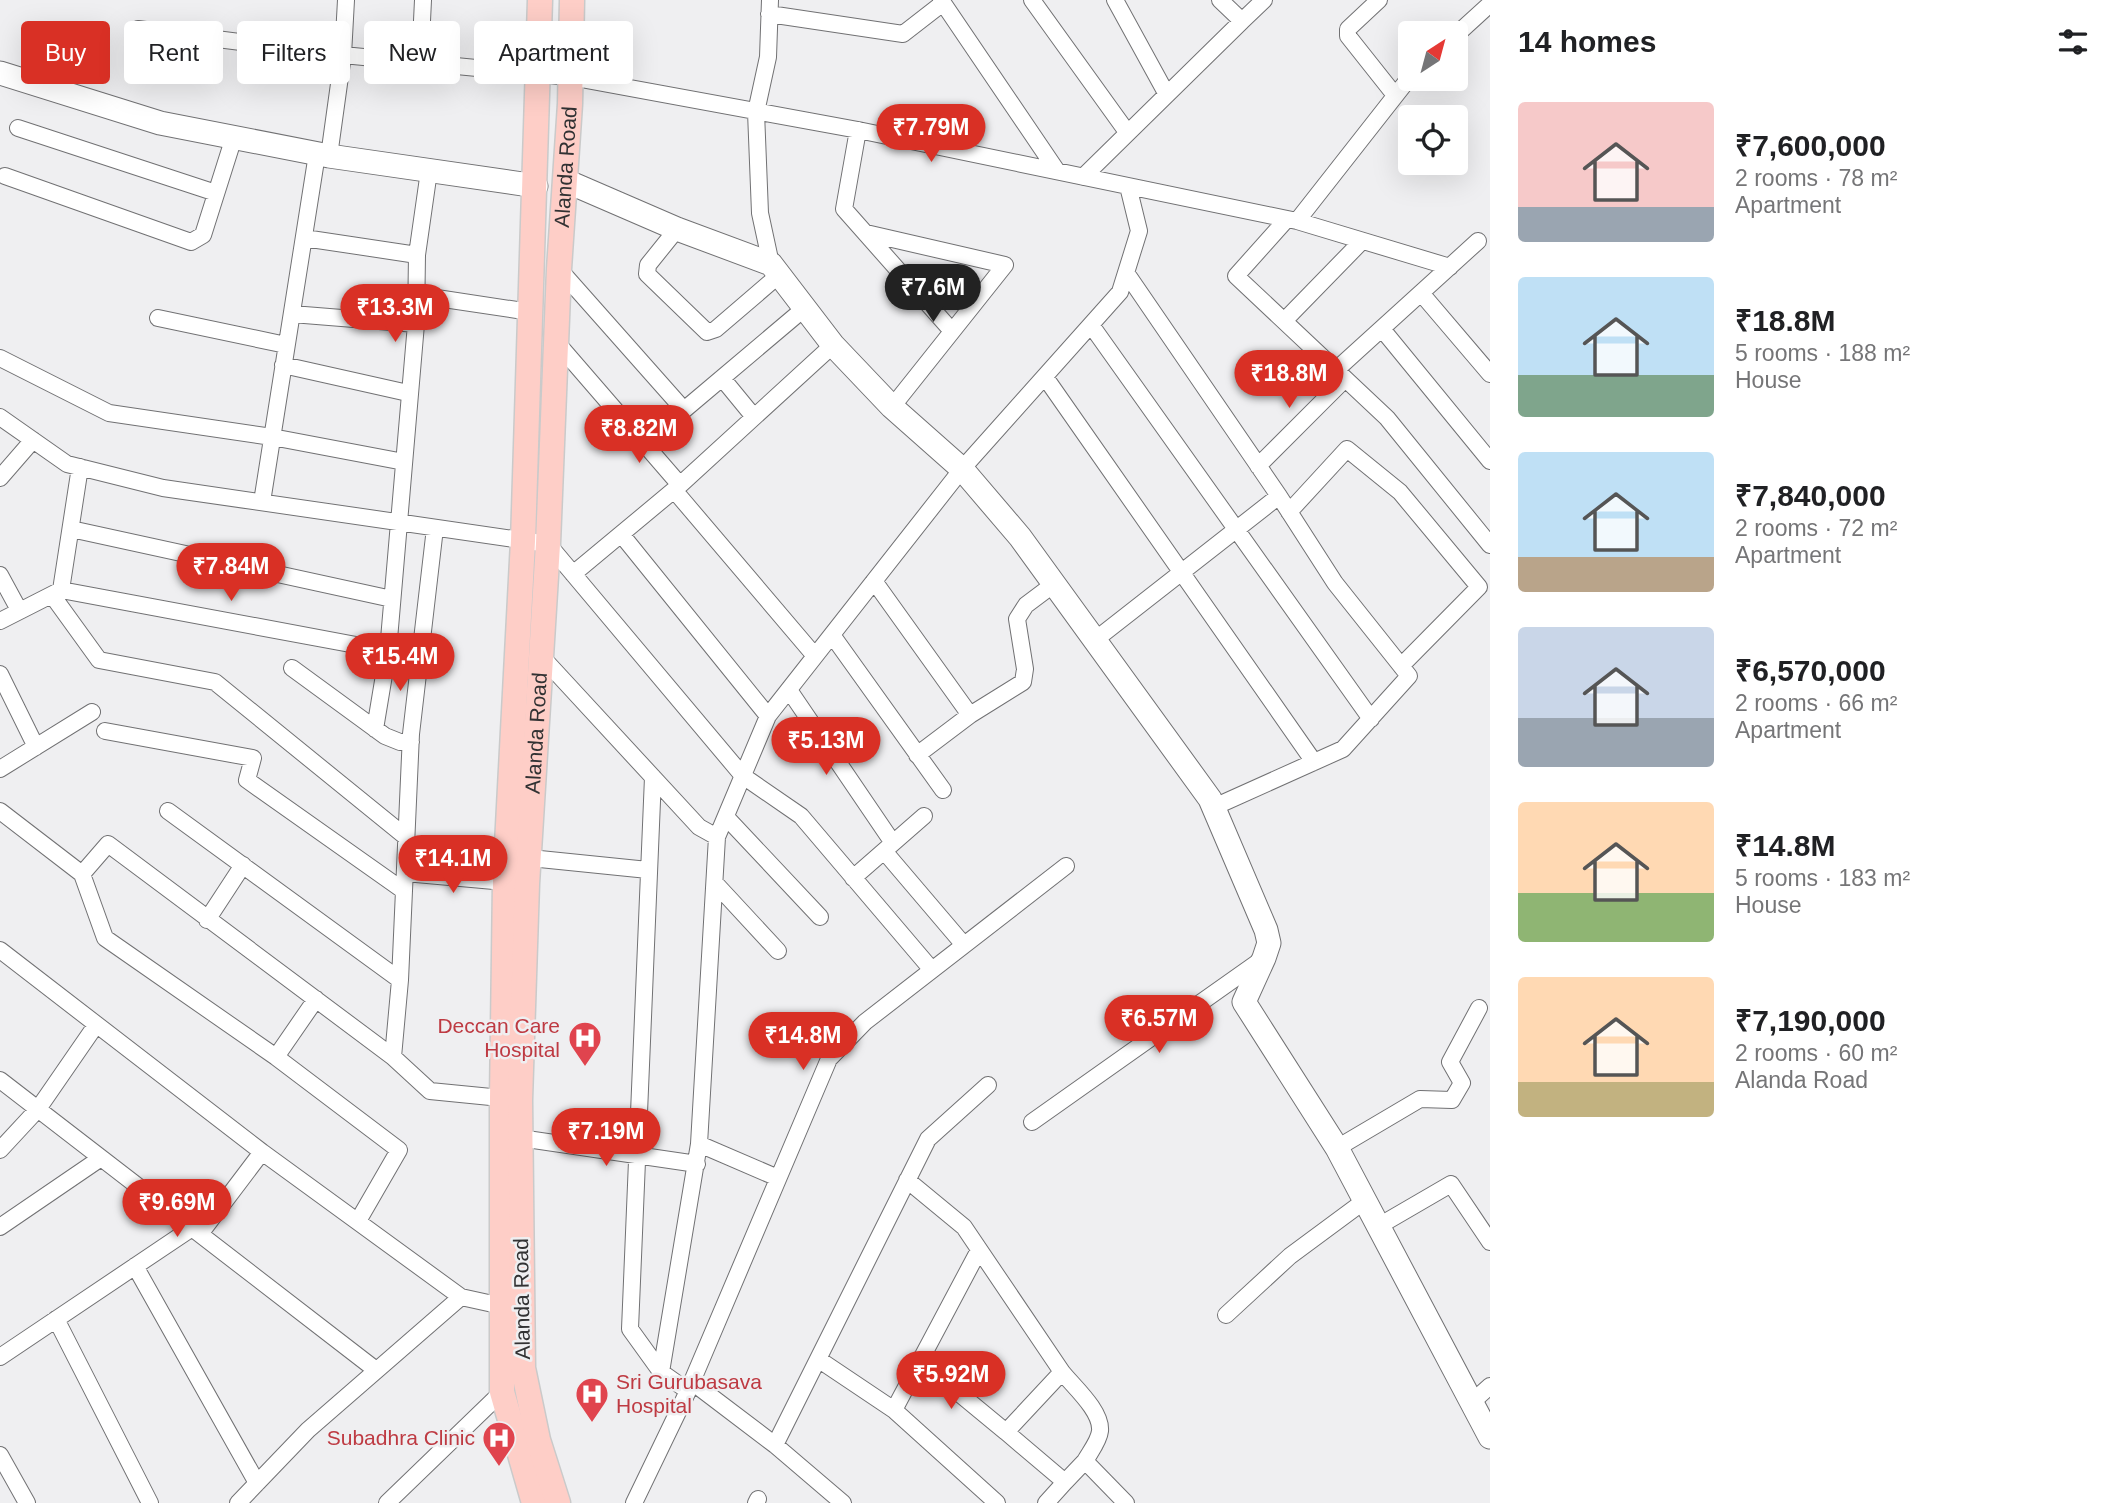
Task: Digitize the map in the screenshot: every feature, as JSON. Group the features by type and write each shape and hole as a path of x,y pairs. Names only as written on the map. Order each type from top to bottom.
{"main road":[{"name":"Alanda Road","path":"539,21 540,0"},
{"name":"Alanda Road","path":"571,21 572,0"},
{"name":"Alanda Road","path":"537,84 536,186 523,541 505,882 511,1099 512,1313 538,1440 558,1503"},
{"name":"Alanda Road","path":"534,1503 502,1392 512,1313 520,1139 511,1099 542,657 570,84"}],"street":[{"path":"345,21 346,0"},
{"path":"422,21 423,0"},
{"path":"1032,0 1127,132"},
{"path":"1115,0 1166,93"},
{"path":"1220,0 1242,22"},
{"path":"1083,177 1264,0"},
{"path":"1379,0 1348,29 1348,36 1394,94"},
{"path":"1057,171 942,2 903,34 770,7 768,57 756,112 760,213 775,269 833,345 892,407 962,469 1020,537 1214,807 1269,943 1244,1002 1337,1148 1363,1202 1490,1437"},
{"path":"1468,24 1490,4"},
{"path":"0,73 160,123 323,155 536,186"},
{"path":"262,502 304,238 337,84"},
{"path":"607,84 858,130 1292,220 1450,267"},
{"path":"1398,90 1292,220 1236,276 1387,418 1490,545"},
{"path":"18,128 216,193"},
{"path":"858,130 845,209 951,330"},
{"path":"5,176 191,242 203,236 234,137"},
{"path":"375,729 388,651 416,324 417,256 429,171"},
{"path":"566,181 775,269"},
{"path":"661,1372 699,1143 717,836 768,716 962,469 1120,292 1139,231 1128,186"},
{"path":"677,229 648,265 646,274 708,332 716,329 775,269"},
{"path":"866,233 1005,265 892,407"},
{"path":"304,238 417,256"},
{"path":"1284,321 1362,241"},
{"path":"1258,466 1382,329 1478,241"},
{"path":"559,269 684,410 806,307"},
{"path":"1127,274 1279,496 1335,583 1409,676 1343,749 1214,807"},
{"path":"1421,293 1490,374"},
{"path":"417,295 530,312"},
{"path":"292,314 416,324"},
{"path":"158,317 286,345"},
{"path":"1090,325 1234,531 1371,719"},
{"path":"1382,329 1490,461"},
{"path":"558,344 815,656"},
{"path":"573,574 677,488 833,345"},
{"path":"0,358 109,413 272,437 404,462"},
{"path":"283,365 408,393"},
{"path":"1045,377 1314,762"},
{"path":"722,378 754,417"},
{"path":"0,417 67,464 163,488 548,544 743,776 801,816 932,970"},
{"path":"0,478 33,440"},
{"path":"1289,512 1347,449 1400,492 1484,581 1401,666"},
{"path":"80,467 71,528 56,593 99,660 215,682 406,837"},
{"path":"1095,640 1279,496"},
{"path":"71,528 392,599"},
{"path":"393,1057 400,980 411,742 435,528"},
{"path":"621,534 768,716"},
{"path":"0,575 19,610"},
{"path":"874,581 970,715"},
{"path":"918,755 970,715 1023,682 1026,676 1017,619 1026,605 1054,584"},
{"path":"0,621 56,593 388,651"},
{"path":"832,635 943,790"},
{"path":"542,657 699,827 717,836"},
{"path":"292,668 393,741 411,742"},
{"path":"0,674 36,747"},
{"path":"789,690 889,847 964,945"},
{"path":"0,769 92,712"},
{"path":"105,731 253,758 247,780 404,891"},
{"path":"653,777 630,1329 661,1372 690,1386 775,1445 843,1503"},
{"path":"0,811 82,874 105,938 276,1057 399,1150 358,1221"},
{"path":"168,811 400,980"},
{"path":"853,878 924,816"},
{"path":"726,817 820,917"},
{"path":"82,874 108,844 206,920 393,1057 430,1091 511,1099"},
{"path":"530,858 648,870"},
{"path":"206,920 243,865"},
{"path":"634,1503 690,1386 828,1059 865,1022 1066,866"},
{"path":"405,873 505,882"},
{"path":"715,883 778,951"},
{"path":"0,950 262,1152 461,1297 512,1313"},
{"path":"1032,1122 1264,958"},
{"path":"276,1057 316,999"},
{"path":"1337,1148 1420,1099 1452,1100 1462,1083 1450,1062 1479,1008"},
{"path":"0,1150 38,1109 96,1025"},
{"path":"0,1080 376,1370"},
{"path":"775,1445 928,1139 988,1085"},
{"path":"520,1139 637,1153 696,1164"},
{"path":"699,1143 778,1178"},
{"path":"0,1357 135,1266 196,1231 262,1152"},
{"path":"0,1227 101,1158"},
{"path":"907,1180 964,1227 1099,1423 1098,1438 1085,1461 1047,1503"},
{"path":"1377,1227 1451,1184 1490,1242"},
{"path":"1226,1315 1290,1256 1363,1202"},
{"path":"894,1410 979,1250"},
{"path":"135,1266 257,1483"},
{"path":"238,1503 308,1430 461,1297"},
{"path":"56,1320 150,1503"},
{"path":"818,1359 894,1410 997,1503"},
{"path":"920,1361 1065,1482"},
{"path":"1006,1432 1062,1371"},
{"path":"1470,1404 1490,1386"},
{"path":"392,1501 502,1392"},
{"path":"0,1455 27,1503"},
{"path":"1085,1461 1126,1503"}],"place":[{"name":"Deccan Care Hospital","path":"585,1068"},
{"name":"Sri Gurubasava Hospital","path":"592,1424"},
{"name":"Subadhra Clinic","path":"499,1468"}]}
